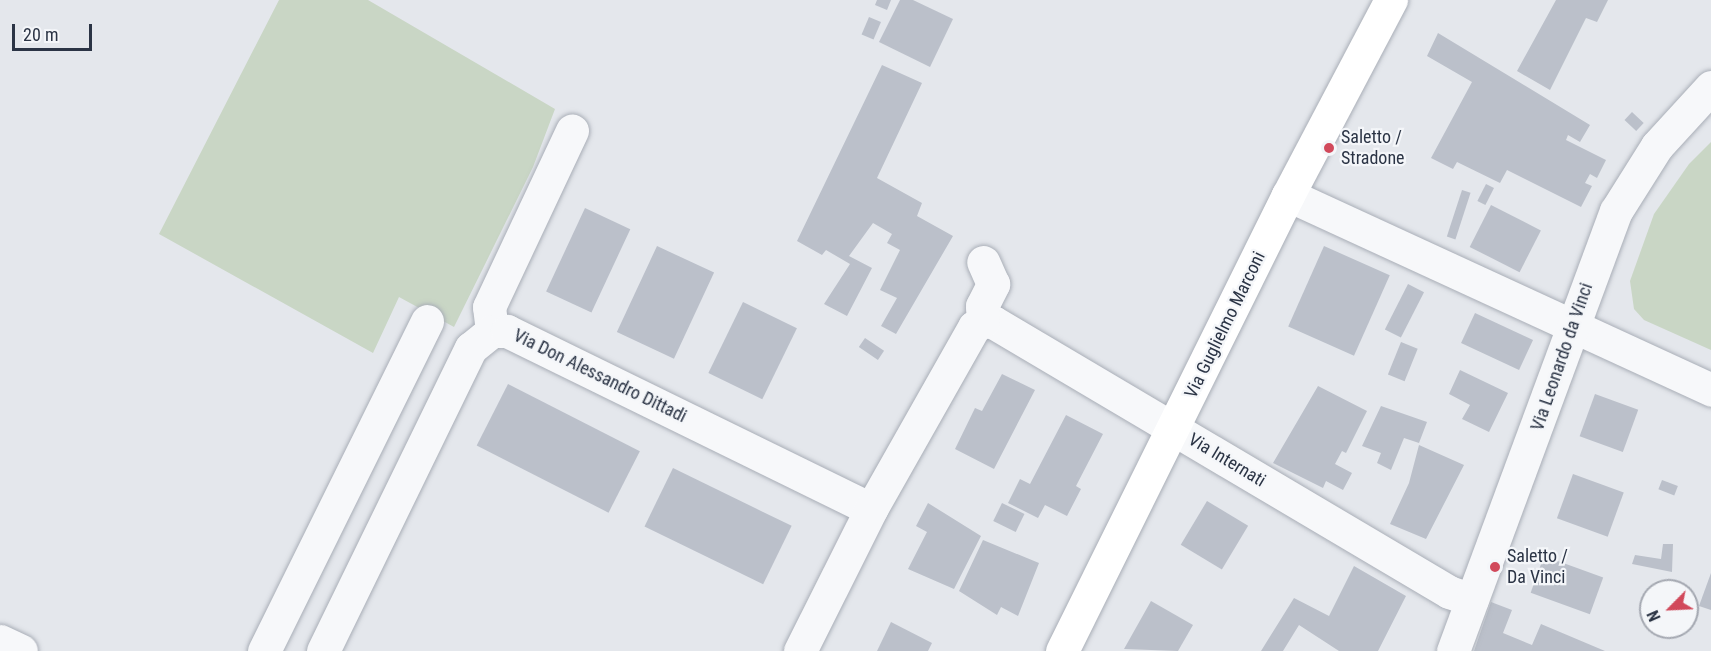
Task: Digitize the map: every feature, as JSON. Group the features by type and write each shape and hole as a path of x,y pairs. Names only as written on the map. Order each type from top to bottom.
{"main road":[{"name":"Via Guglielmo Marconi","path":"1062,651 1288,195 1390,0"}],"street":[{"name":"Via Leonardo da Vinci","path":"1453,651 1616,211 1634,177 1711,87"},
{"path":"492,332 489,307 572,131"},
{"path":"1288,195 1711,390"},
{"path":"800,651 871,509 974,327 983,321 982,306 993,284 983,262"},
{"path":"264,651 427,321"},
{"name":"Via Internati","path":"983,321 993,322 1174,427 1449,592 1472,600"},
{"name":"Via Don Alessandro Dittadi","path":"324,649 471,348 492,332 507,331 871,509"},
{"path":"377,423 423,446"},
{"path":"279,622 324,649"},
{"path":"0,641 21,651"}],"green space":[{"path":"279,0 368,0 555,109 533,167 454,327 399,297 373,353 159,234"},
{"path":"1711,142 1711,350 1644,320 1634,309 1630,281 1654,214 1689,164"}],"building":[{"path":"877,0 891,0 887,10 875,5"},
{"path":"900,0 913,0 953,19 930,67 879,42"},
{"path":"1556,0 1608,0 1597,22 1586,18 1550,90 1517,71"},
{"path":"869,17 881,22 874,40 862,34"},
{"path":"1438,33 1590,125 1580,142 1568,135 1566,140 1606,160 1597,178 1590,174 1585,183 1592,186 1581,207 1507,170 1500,183 1457,162 1453,169 1431,158 1472,82 1427,56"},
{"path":"882,65 922,83 877,178 922,203 917,216 953,236 896,334 881,326 897,298 880,290 900,250 887,243 892,234 873,223 849,256 872,268 847,316 824,304 850,264 826,250 822,255 797,241"},
{"path":"1632,112 1644,123 1636,131 1624,120"},
{"path":"1486,184 1494,188 1485,205 1477,201"},
{"path":"1462,190 1471,193 1455,239 1447,237"},
{"path":"1491,205 1541,230 1520,272 1470,247"},
{"path":"585,208 630,229 591,313 546,291"},
{"path":"657,246 714,273 674,359 617,332"},
{"path":"1324,246 1390,275 1354,356 1288,326"},
{"path":"1408,284 1424,292 1401,338 1385,329"},
{"path":"743,302 797,328 762,399 708,373"},
{"path":"1475,313 1533,340 1519,370 1461,343"},
{"path":"865,338 884,351 878,360 859,347"},
{"path":"1401,342 1418,349 1405,381 1388,374"},
{"path":"1460,370 1508,393 1489,432 1462,419 1470,405 1449,394"},
{"path":"1002,374 1035,390 994,469 955,449 975,408 982,411"},
{"path":"508,384 640,451 609,513 477,445"},
{"path":"1318,386 1367,411 1346,453 1342,451 1335,464 1352,473 1343,490 1326,481 1323,488 1273,463"},
{"path":"1595,394 1638,410 1623,452 1580,436"},
{"path":"1381,406 1427,422 1419,443 1404,438 1391,470 1377,463 1381,453 1362,446"},
{"path":"1066,415 1103,434 1076,486 1081,489 1067,516 1045,505 1038,518 1008,503 1020,479 1030,484"},
{"path":"1419,445 1464,465 1426,539 1390,524 1409,483"},
{"path":"673,468 792,526 763,584 645,526"},
{"path":"1573,474 1624,492 1608,537 1557,518"},
{"path":"1662,480 1678,486 1674,495 1658,489"},
{"path":"1207,501 1248,526 1222,569 1181,545"},
{"path":"928,503 981,536 954,589 908,569 927,532 916,526"},
{"path":"1002,503 1024,514 1016,532 993,521"},
{"path":"983,540 1039,563 1018,616 1001,607 997,615 959,591"},
{"path":"1663,544 1673,544 1672,572 1632,564 1635,555 1661,559"},
{"path":"1544,556 1603,578 1590,614 1531,593"},
{"path":"1354,566 1406,596 1378,651 1339,651 1299,625 1283,651 1261,651 1294,598 1329,616"},
{"path":"1711,573 1711,610 1699,606"},
{"path":"1151,601 1193,625 1178,651 1124,649"},
{"path":"1491,602 1512,610 1503,633 1532,645 1541,624 1605,651 1474,651"},
{"path":"891,622 932,643 928,651 877,651"}],"place":[{"name":"Saletto / Stradone","path":"1329,148"},
{"name":"Saletto / Da Vinci","path":"1495,567"}]}
